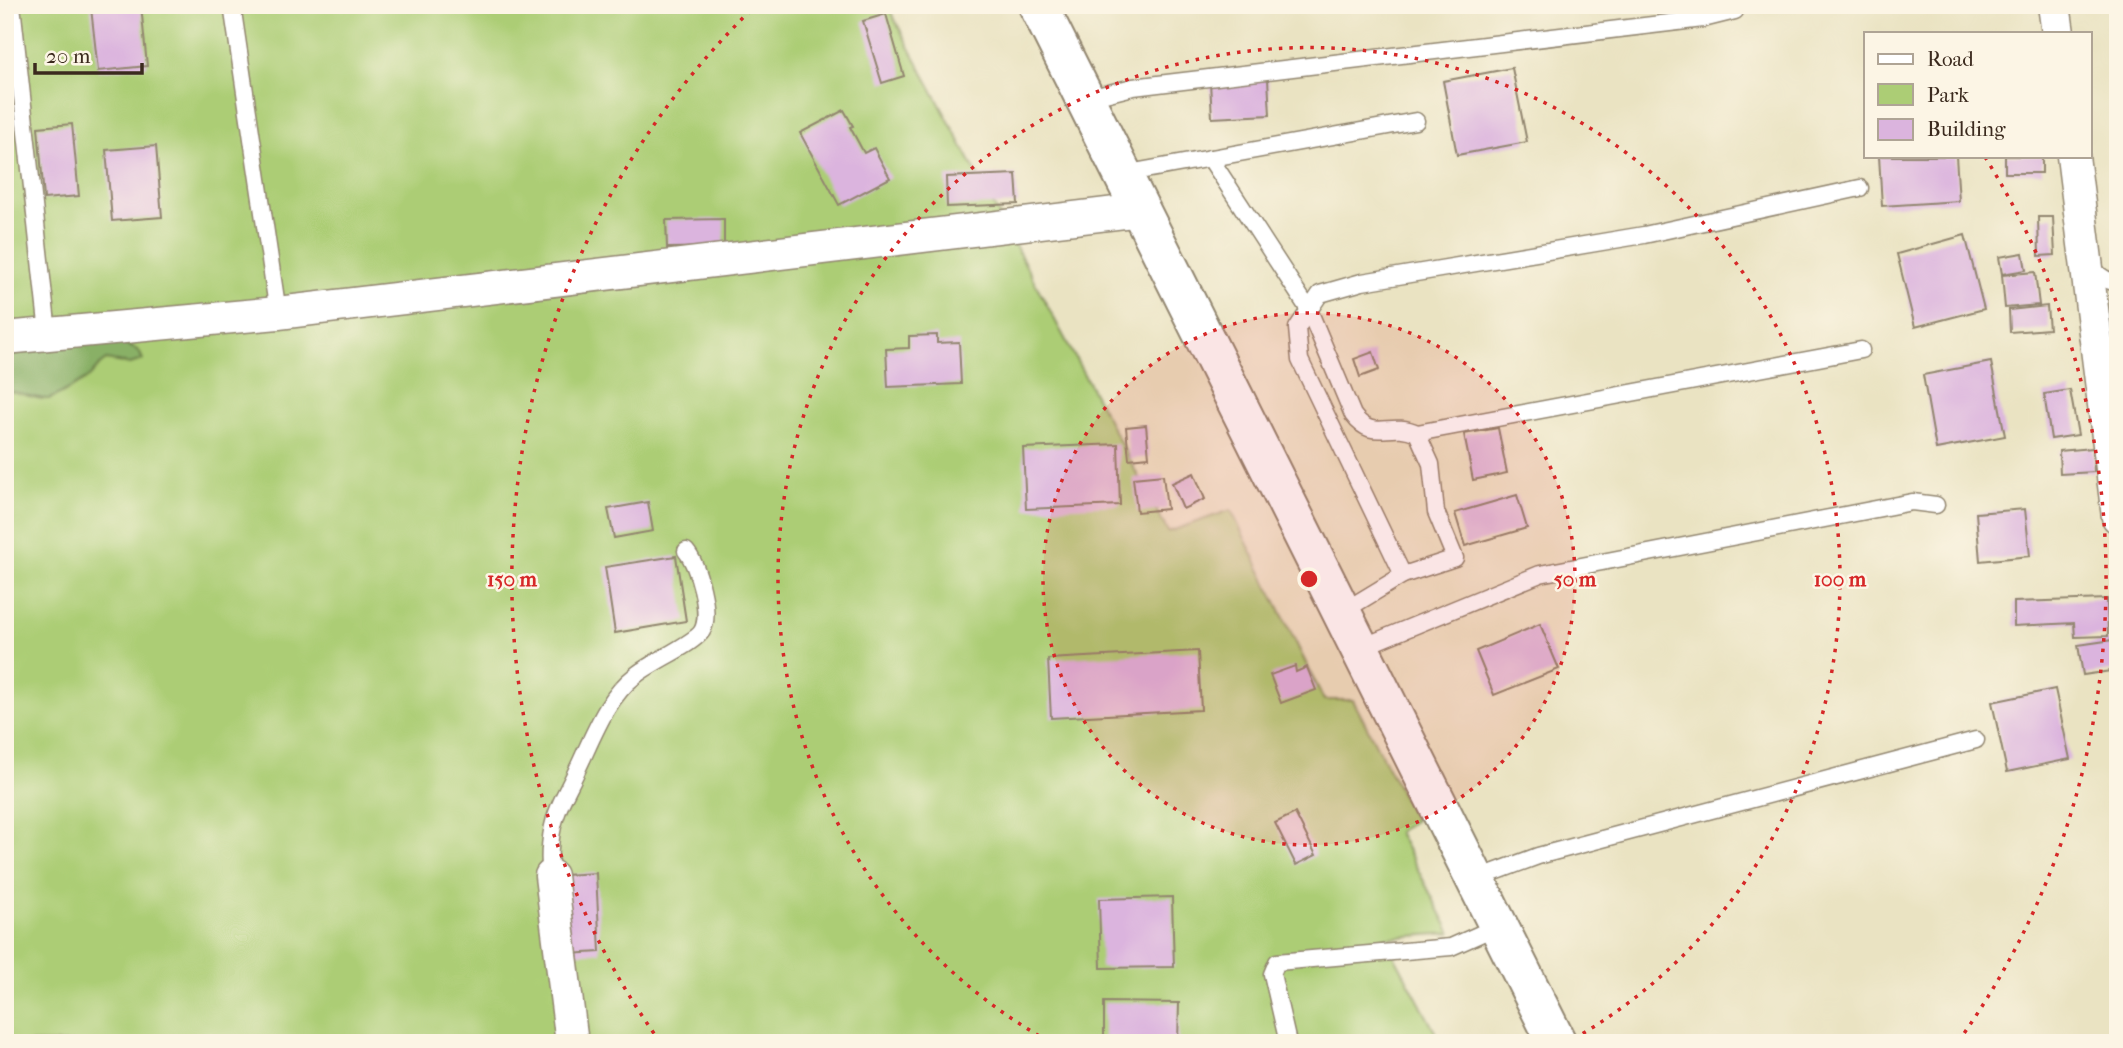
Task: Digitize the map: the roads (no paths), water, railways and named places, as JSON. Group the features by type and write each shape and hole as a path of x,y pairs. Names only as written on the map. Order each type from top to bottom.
{"main road":[{"path":"1038,5 1557,1043"}],"street":[{"path":"2054,5 2058,32"},
{"path":"2073,158 2118,517"},
{"path":"5,338 278,313 1141,210"},
{"path":"551,876 572,1043"}],"lane":[{"path":"12,5 48,333"},
{"path":"232,5 278,313"},
{"path":"1084,99 1133,87 1703,19 1735,11 1736,5"},
{"path":"1123,174 1416,121"},
{"path":"1210,158 1309,310 1353,415 1362,427 1376,431 1404,427 1417,433 1861,350"},
{"path":"1403,575 1300,360 1297,328 1320,294 1362,282 1644,235 1860,188"},
{"path":"2085,257 2094,270 2110,282 2118,282"},
{"path":"1342,612 1403,575 1454,558 1437,512 1431,464 1417,433"},
{"path":"1360,648 1540,574 1912,502 1937,505"},
{"path":"551,876 551,843 556,814 606,710 634,676 695,640 704,629 705,607 700,580 693,559 687,551"},
{"path":"1476,879 1538,856 1976,740"},
{"path":"1288,1043 1272,974 1277,962 1451,947 1499,926"}]}
